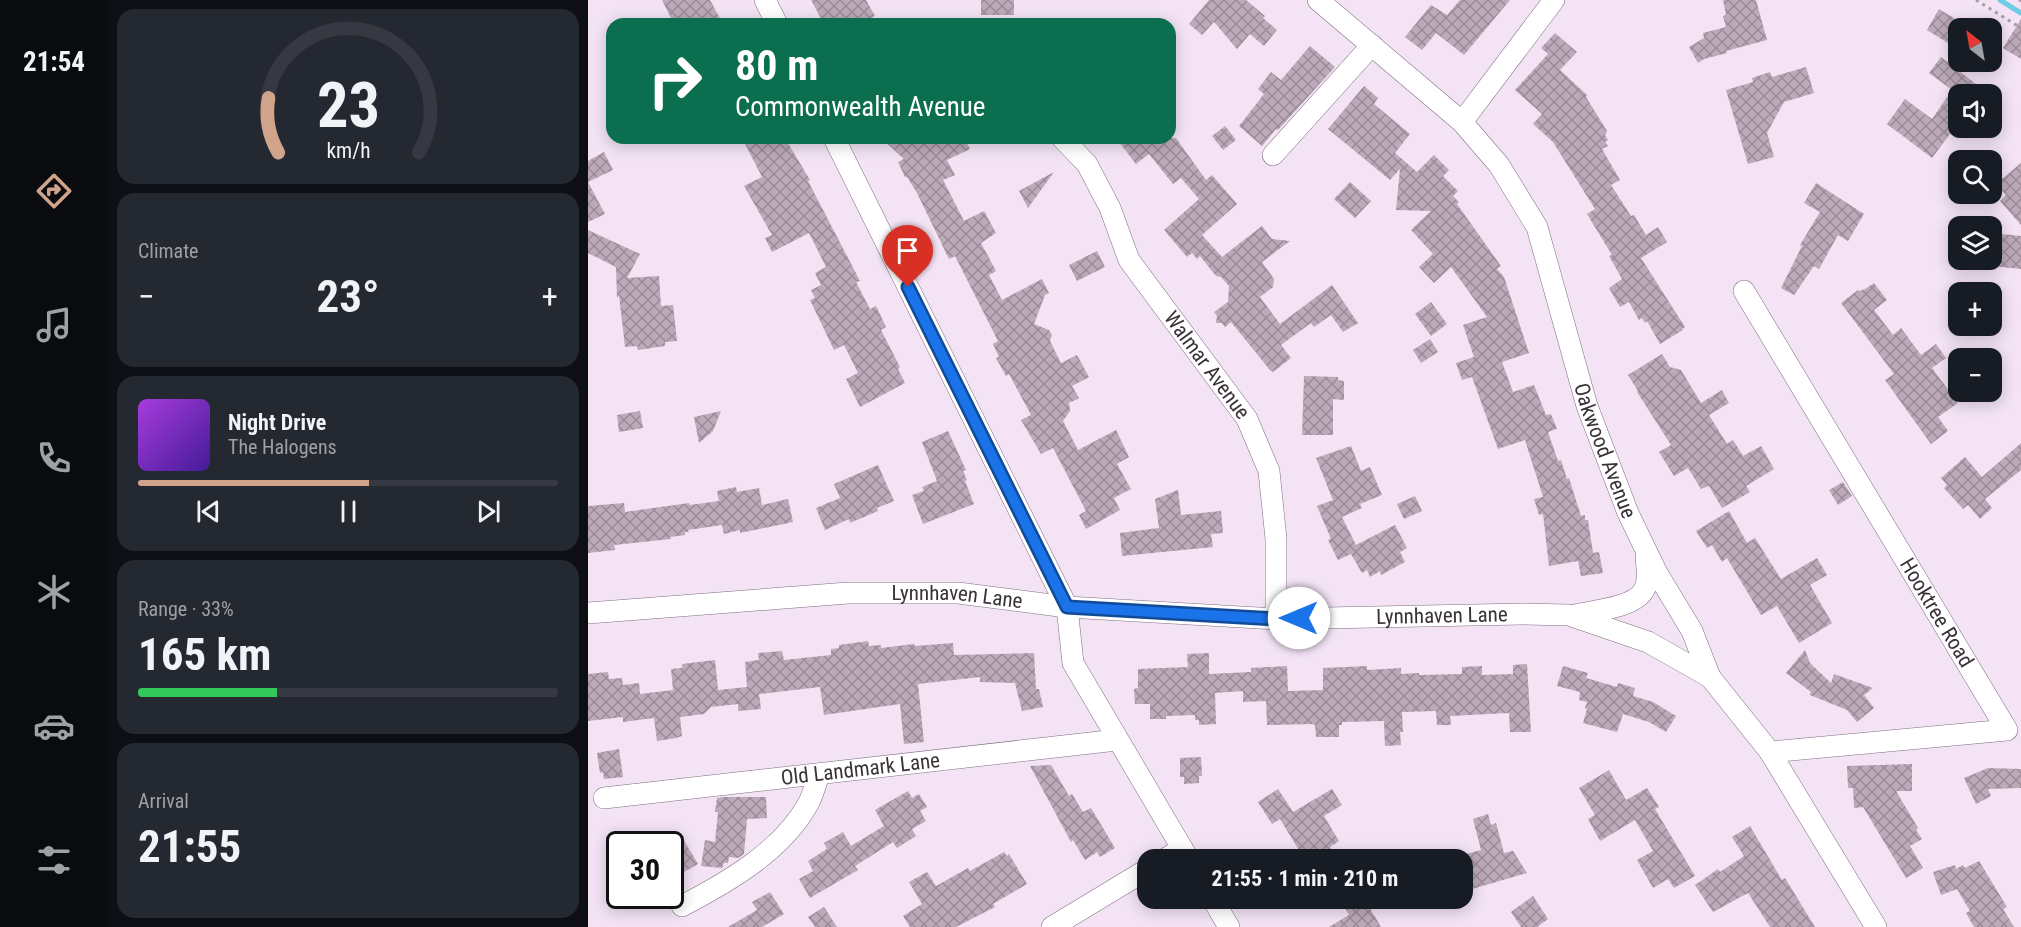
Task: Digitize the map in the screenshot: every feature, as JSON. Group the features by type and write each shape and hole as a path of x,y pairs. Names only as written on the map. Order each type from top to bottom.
{"street":[{"path":"765,0 774,18"},
{"name":"Oakwood Avenue","path":"1318,0 1462,122 1499,165 1537,227 1587,406 1628,513 1657,573 1692,631 1710,677 1770,752 1876,927"},
{"path":"1462,122 1554,0"},
{"path":"1273,155 1372,45"},
{"path":"837,144 1067,607 1073,663 1183,849"},
{"name":"Walmar Avenue","path":"1068,144 1087,164 1110,208 1129,260 1247,419 1269,471 1276,538 1276,619"},
{"name":"Hooktree Road","path":"1744,291 2007,730 1770,752"},
{"path":"1569,615 1606,609 1638,598 1645,589 1648,573 1644,545"},
{"name":"Lynnhaven Lane","path":"588,613 848,593 958,593 1067,607 1276,619 1569,615 1648,642 1710,677"},
{"name":"Old Landmark Lane","path":"604,798 1117,740"},
{"path":"684,905 713,890 761,856 786,834 808,804 819,774"},
{"path":"1052,927 1137,876"},
{"path":"1219,909 1230,927"}],"path":[{"path":"1976,0 2021,28"}],"building":[{"path":"662,0 710,0 720,18 671,18"},
{"path":"811,0 866,0 875,16 871,18 821,18"},
{"path":"981,0 1014,0 1014,15 981,15"},
{"path":"1209,0 1246,0 1277,30 1264,46 1250,34 1237,49 1214,22 1202,35 1189,24"},
{"path":"1460,0 1510,0 1464,55 1436,33 1422,50 1405,37 1431,5 1447,15"},
{"path":"1723,0 1756,0 1767,40 1726,51 1727,53 1704,59 1698,63 1689,47 1704,38 1703,33 1726,27"},
{"path":"1939,9 1954,18 1948,18 1948,43 1927,30"},
{"path":"2021,19 2021,59 2003,48"},
{"path":"1555,33 1577,52 1560,70 1587,95 1586,97 1607,131 1605,135 1608,140 1605,142 1608,146 1602,149 1620,180 1611,185 1646,235 1658,227 1667,242 1641,258 1685,327 1660,344 1647,321 1645,323 1642,318 1639,320 1629,302 1620,307 1609,288 1622,279 1609,256 1612,255 1587,214 1595,209 1553,142 1533,124 1542,114 1515,90 1548,54 1541,48"},
{"path":"1310,46 1335,67 1262,146 1239,126 1264,94 1258,89 1271,72 1281,80"},
{"path":"1941,57 1948,62 1948,72 1960,72 1976,84 1948,84 1948,87 1929,73"},
{"path":"1806,67 1814,93 1784,102 1767,133 1774,157 1748,164 1726,90 1753,82 1752,78 1770,72 1772,77"},
{"path":"1364,86 1378,98 1374,104 1410,134 1395,153 1417,172 1434,155 1449,170 1443,176 1458,191 1453,196 1459,202 1457,204 1501,266 1497,269 1504,277 1529,353 1502,362 1513,392 1534,385 1546,415 1551,414 1557,429 1548,432 1558,461 1561,460 1567,479 1569,478 1581,516 1585,515 1585,520 1588,520 1593,553 1599,552 1603,573 1581,576 1578,561 1549,566 1543,514 1539,515 1534,499 1543,497 1525,440 1498,449 1472,377 1462,380 1456,363 1474,357 1463,325 1487,317 1451,267 1434,283 1419,267 1433,254 1411,230 1431,211 1396,210 1400,169 1390,180 1328,129"},
{"path":"1948,96 1948,137 1932,158 1887,124 1905,99 1932,119"},
{"path":"1225,126 1236,140 1223,150 1212,136"},
{"path":"1176,138 1206,180 1212,175 1237,204 1202,235 1222,257 1262,226 1272,239 1290,241 1262,262 1274,279 1273,287 1260,297 1280,324 1332,285 1358,323 1343,332 1331,315 1314,327 1311,323 1281,345 1291,358 1273,372 1270,370 1231,322 1225,327 1222,323 1216,323 1217,316 1214,312 1228,302 1229,286 1221,277 1216,276 1200,256 1197,259 1192,253 1187,257 1164,230 1199,199 1181,178 1173,184 1149,154 1136,164 1121,144 1176,144"},
{"path":"745,144 789,144 810,180 808,181 860,281 856,282 870,309 876,306 886,327 881,330 900,367 898,369 905,383 860,407 846,379 858,373 844,345 834,350 810,300 815,298 811,290 821,285 815,273 826,267 809,233 772,252 765,238 772,235 744,186 762,177"},
{"path":"888,144 967,144 970,149 947,160 955,175 943,180 964,221 984,211 996,233 981,243 996,271 989,275 1002,300 1042,279 1049,293 1045,295 1034,324 1049,330 1052,335 1050,341 1061,363 1077,355 1089,377 1072,386 1079,398 1069,403 1070,411 1063,421 1078,450 1116,430 1129,457 1117,464 1131,489 1114,498 1120,510 1086,529 1079,515 1086,511 1053,448 1041,454 1021,420 1031,415 1009,374 1006,376 996,358 999,357 993,344 998,341 955,256 949,259 917,193 905,177 898,162 904,159"},
{"path":"604,152 613,170 588,182 588,161"},
{"path":"2021,163 2021,225 2002,203 2002,199 2006,195 2002,191 2002,179"},
{"path":"1054,172 1028,208 1019,191"},
{"path":"588,182 605,214 588,222"},
{"path":"1350,182 1371,201 1355,218 1334,199"},
{"path":"1816,183 1864,214 1848,241 1838,235 1819,269 1814,266 1794,295 1781,288 1802,246 1800,245 1820,212 1804,203"},
{"path":"588,230 640,254 627,278 659,276 661,306 673,305 677,341 665,342 665,346 638,350 637,346 625,347 619,295 617,298 616,267 588,253"},
{"path":"2002,234 2021,236 2021,269 2002,267"},
{"path":"1097,251 1105,267 1077,281 1069,265"},
{"path":"1874,283 1887,300 1874,310 1893,335 1901,328 1921,355 1936,344 1946,358 1932,368 1948,390 1948,402 1958,403 1938,417 1948,431 1931,444 1885,380 1894,374 1841,303 1858,290 1865,289"},
{"path":"1431,302 1447,324 1431,336 1415,314"},
{"path":"1430,339 1438,352 1421,363 1413,350"},
{"path":"1662,354 1670,367 1681,370 1701,403 1722,390 1729,403 1709,415 1727,444 1733,440 1743,456 1761,446 1774,469 1746,486 1750,492 1722,508 1709,486 1701,489 1688,468 1674,476 1659,452 1671,445 1628,375"},
{"path":"1304,376 1338,377 1338,380 1344,381 1344,400 1333,399 1333,435 1302,435"},
{"path":"640,411 643,428 619,432 617,415"},
{"path":"721,411 713,431 699,443 694,417"},
{"path":"948,431 966,470 963,471 967,480 965,481 974,504 923,524 912,495 924,491 922,487 937,481 922,442"},
{"path":"2021,443 2021,470 1985,499 1992,508 1980,519 1968,505 1963,509 1944,488 1947,485 1941,478 1965,457 1982,477"},
{"path":"1351,446 1361,471 1370,467 1382,495 1360,504 1362,508 1342,517 1356,545 1395,525 1407,548 1400,552 1405,562 1381,575 1380,571 1370,577 1367,570 1362,573 1351,554 1338,560 1328,540 1331,539 1317,506 1333,500 1316,458"},
{"path":"878,465 894,501 850,523 849,519 825,530 816,508 840,498 834,484"},
{"path":"1843,482 1852,496 1838,505 1829,490"},
{"path":"736,487 737,492 759,488 762,505 788,499 793,522 740,533 740,530 724,534 722,525 688,530 689,532 685,532 685,535 670,537 671,539 614,545 615,550 588,553 588,506 624,503 625,512 689,503 690,505 719,501 717,491"},
{"path":"1178,490 1181,515 1221,511 1223,533 1211,534 1213,547 1122,556 1120,533 1159,528 1155,499"},
{"path":"1415,496 1422,511 1404,519 1397,504"},
{"path":"1729,511 1747,543 1755,538 1781,579 1817,558 1827,575 1810,585 1832,623 1799,643 1777,606 1761,615 1727,558 1722,562 1712,545 1707,548 1696,531"},
{"path":"868,641 869,646 881,645 881,648 953,643 954,655 1034,653 1036,689 1039,689 1043,707 1022,711 1015,683 980,682 980,677 918,684 924,742 904,744 900,704 824,715 820,687 759,694 761,709 738,711 738,704 711,707 704,714 680,717 682,736 657,741 654,718 623,722 623,717 588,721 588,674 608,672 609,679 622,678 623,685 639,683 640,694 673,690 671,669 682,668 682,664 715,660 718,690 747,687 745,662 759,660 758,653 782,651 784,660 831,655 831,649 839,648 839,645"},
{"path":"1805,650 1810,663 1831,683 1834,674 1873,688 1864,695 1874,708 1857,722 1847,710 1810,695 1811,692 1786,673"},
{"path":"1209,653 1209,674 1251,672 1251,668 1287,666 1288,691 1323,690 1323,668 1367,666 1367,670 1401,668 1401,674 1419,673 1419,675 1462,674 1462,667 1482,666 1482,675 1513,674 1513,665 1527,664 1531,732 1510,732 1509,713 1450,716 1451,725 1437,725 1436,711 1402,712 1401,745 1385,746 1384,721 1342,722 1342,725 1339,725 1339,737 1316,737 1313,724 1267,725 1266,701 1243,702 1243,691 1215,693 1216,724 1199,725 1199,720 1195,720 1195,715 1150,719 1150,704 1135,704 1134,689 1138,688 1138,669 1188,667 1187,654"},
{"path":"1563,666 1588,673 1586,678 1617,687 1618,683 1635,688 1633,696 1653,702 1676,716 1666,732 1649,722 1623,714 1617,732 1583,723 1587,702 1579,700 1580,692 1557,686"},
{"path":"619,749 623,777 604,779 603,772 600,773 597,753"},
{"path":"1201,757 1202,776 1199,776 1199,783 1184,784 1184,777 1180,777 1180,758"},
{"path":"1912,764 1912,791 1896,791 1922,839 1910,846 1923,868 1906,878 1863,807 1854,808 1853,788 1848,788 1847,766"},
{"path":"1051,765 1069,796 1072,794 1083,812 1091,808 1115,848 1100,857 1097,852 1085,860 1073,840 1071,842 1030,766"},
{"path":"1988,768 2021,769 2021,788 1988,789 1991,796 1976,804 1964,778"},
{"path":"1609,770 1626,800 1647,788 1659,807 1655,809 1695,876 1674,888 1668,879 1653,888 1637,860 1653,851 1635,820 1600,841 1588,819 1595,815 1579,788"},
{"path":"1278,789 1293,812 1332,789 1342,805 1324,816 1339,841 1330,847 1331,849 1298,849 1280,819 1272,824 1258,802"},
{"path":"908,791 912,798 919,794 927,807 920,811 926,821 912,829 916,836 897,848 893,842 855,866 858,870 810,898 799,879 813,871 808,861 827,849 824,843 843,832 851,846 884,826 875,810"},
{"path":"766,797 767,818 747,819 744,854 738,858 729,857 728,863 724,863 722,868 701,866 705,840 715,842 717,798"},
{"path":"1488,814 1491,825 1496,823 1504,853 1513,851 1527,873 1473,889 1473,852 1481,850 1473,819"},
{"path":"1750,826 1782,880 1785,878 1815,927 1770,927 1748,893 1713,912 1695,885 1718,869 1720,872 1744,856 1732,837"},
{"path":"684,840 698,864 684,872"},
{"path":"1004,852 1007,856 1009,854 1027,884 993,904 995,907 956,927 910,927 903,916 922,904 909,882 927,872 936,886"},
{"path":"1979,861 2007,907 2003,909 2014,927 1974,927 1966,913 1970,911 1957,889 1941,895 1933,872 1955,865 1956,869 1963,865 1965,868"},
{"path":"770,892 784,914 762,927 728,927 757,910 752,902"},
{"path":"1533,896 1548,919 1537,927 1521,927 1511,912"},
{"path":"824,907 837,927 815,927 808,917"},
{"path":"1345,909 1370,909 1381,927 1329,927 1349,915"}],"waterway":[{"path":"2000,0 2021,13"}],"route":[{"path":"908,287 1067,607 1276,619 1299,618"}]}
